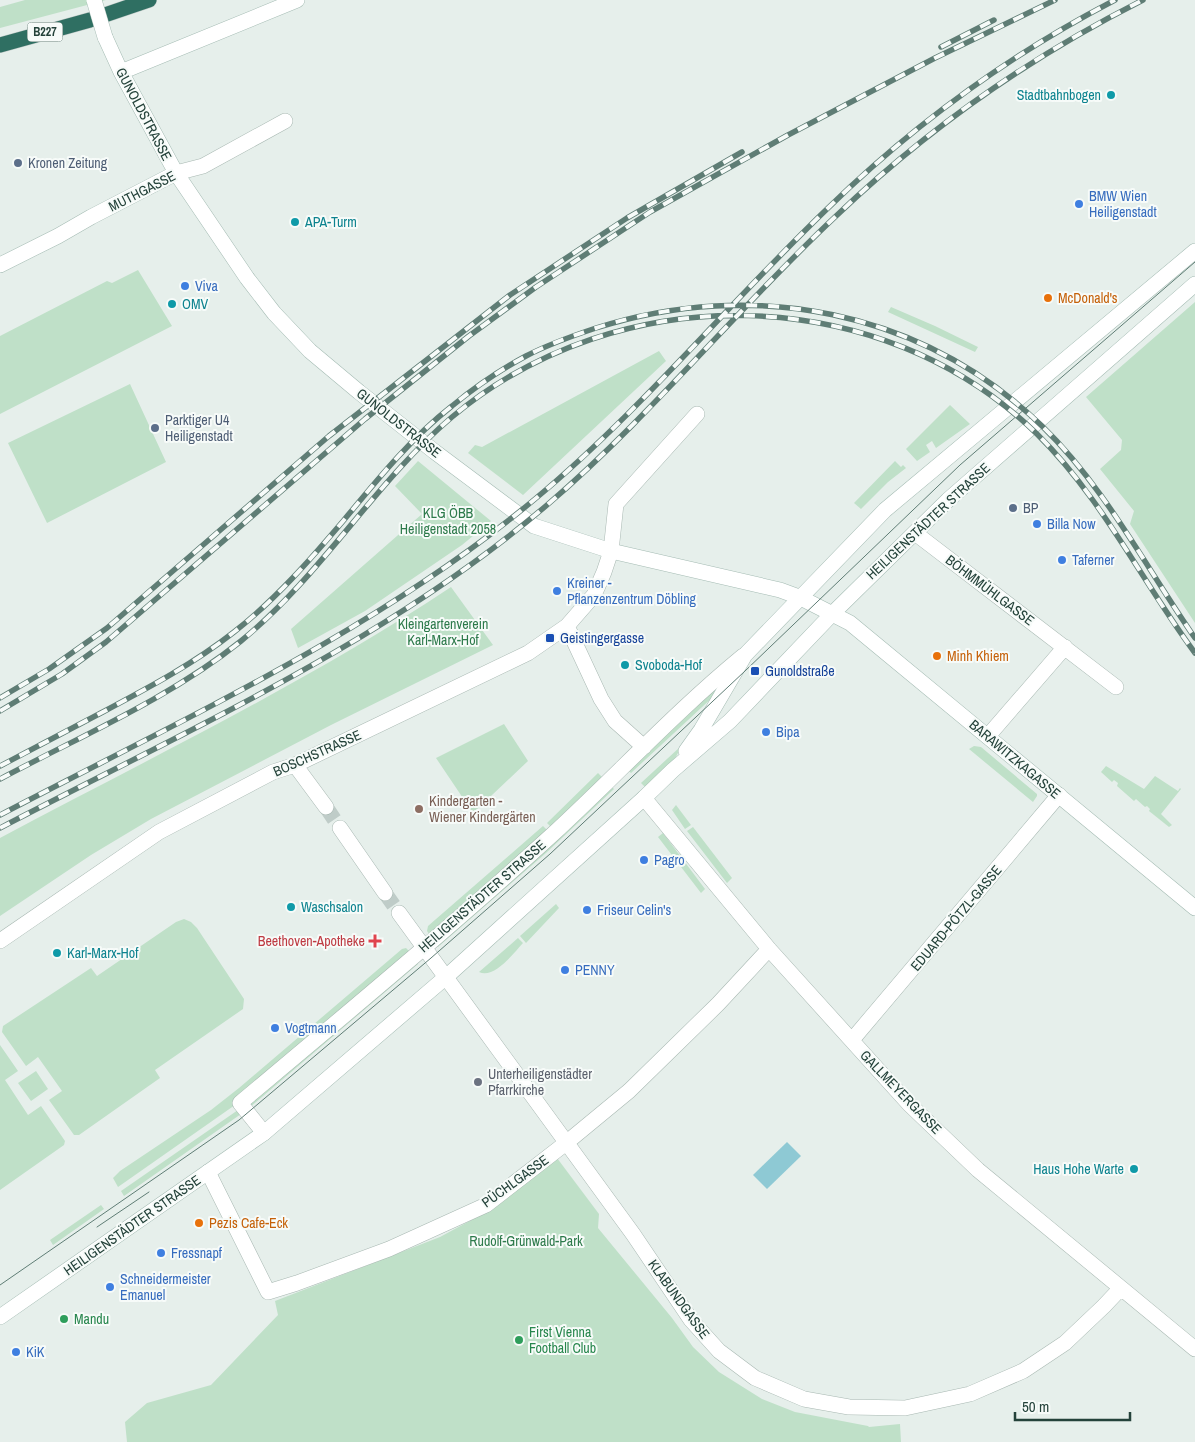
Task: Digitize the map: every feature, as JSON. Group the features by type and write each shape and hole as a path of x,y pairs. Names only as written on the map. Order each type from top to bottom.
{"highway":[{"name":"B227","path":"0,45 90,20 149,0"}],"street":[{"name":"GUNOLDSTRASSE","path":"94,0 107,42 121,72 176,173 247,278 274,312 310,351 435,452 534,526 611,551 758,584 799,597 832,614"},
{"path":"121,72 297,0"},
{"name":"MUTHGASSE","path":"0,265 176,173 203,166 286,122"},
{"name":"HEILIGENSTÄDTER STRASSE","path":"264,1133 240,1103 424,948 553,834 714,680 744,655 885,510 1195,251"},
{"name":"HEILIGENSTÄDTER STRASSE","path":"0,1317 264,1133 446,977 673,770 730,721 832,614 948,500 1195,284"},
{"name":"BOSCHSTRASSE","path":"0,941 159,832 273,772 295,765 528,653 567,626 594,595 611,551 616,504 697,414"},
{"name":"BÖHMMÜHLGASSE","path":"915,533 1116,687"},
{"name":"BARAWITZKAGASSE","path":"832,614 850,623 1195,908"},
{"path":"567,626 601,699 615,721 644,747"},
{"path":"988,736 1065,647"},
{"name":"HEILIGENSTÄDTER STRASSE","path":"673,770 701,730 744,655"},
{"path":"295,765 326,807"},
{"name":"EDUARD-PÖTZL-GASSE","path":"852,1040 1059,795"},
{"name":"GALLMEYERGASSE","path":"644,798 770,949 909,1104 978,1170 1195,1349"},
{"path":"340,828 386,893"},
{"name":"KLABUNDGASSE","path":"399,913 643,1248 692,1320 718,1351 755,1378 804,1399 849,1407 905,1408 970,1394 1023,1371 1065,1343 1120,1288"},
{"name":"PÜCHLGASSE","path":"208,1172 268,1292 389,1249 486,1205 566,1143 629,1091 718,1004 770,949"}],"green space":[{"path":"25,0 106,0 0,28 0,7"},
{"path":"138,270 172,326 0,414 0,336 107,281 112,283"},
{"path":"1195,302 1195,623 1130,524 1134,511 1100,469 1121,450 1122,440 1086,397"},
{"path":"891,307 978,347 975,352 888,312"},
{"name":"KLG ÖBB Heiligenstadt 2058","path":"659,351 666,361 523,495 468,453 475,445 482,447"},
{"path":"130,384 166,462 47,523 8,443"},
{"path":"950,405 970,424 936,448 932,441 926,445 930,452 917,461 906,449"},
{"name":"KLG ÖBB Heiligenstadt 2058","path":"418,461 491,521 462,545 365,611 298,648 291,629 422,514 395,486"},
{"path":"895,461 901,467 903,465 906,468 888,482 861,509 854,503"},
{"name":"Kleingartenverein Karl-Marx-Hof","path":"451,587 493,645 331,725 151,819 91,855 0,916 0,838 286,687 397,622"},
{"path":"722,676 715,695 631,773 628,770"},
{"path":"504,724 528,761 473,813 436,758"},
{"path":"974,746 981,747 1037,794 1033,802 969,749"},
{"path":"680,747 671,764 645,787 641,783"},
{"path":"1106,766 1144,789 1155,776 1178,791 1180,788 1181,789 1161,814 1172,825 1169,827 1149,811 1150,809 1147,806 1145,807 1136,799 1134,801 1117,786 1118,783 1114,780 1112,782 1101,772"},
{"path":"598,773 603,778 551,827 547,823"},
{"path":"611,786 614,789 546,853 438,947 435,943"},
{"path":"676,805 691,825 685,829 672,810"},
{"path":"543,826 547,830 429,934 427,931 428,926"},
{"path":"693,827 732,878 727,883 687,831"},
{"path":"663,833 705,889 701,893 658,837"},
{"path":"556,904 559,908 526,943 520,936"},
{"path":"184,919 191,922 197,928 244,999 243,1009 155,1070 160,1078 79,1135 74,1135 49,1100 62,1091 38,1057 26,1066 2,1032 3,1026 91,968 97,976 176,922"},
{"path":"518,938 523,943 509,959 491,972 479,972"},
{"path":"406,948 409,951 235,1105 118,1187 113,1178 120,1171 211,1110 402,949"},
{"path":"415,961 418,964 249,1108 251,1101"},
{"path":"0,1045 18,1071 5,1080 28,1115 41,1106 65,1141 64,1145 0,1190"},
{"path":"36,1071 48,1089 31,1101 18,1083"},
{"path":"238,1110 241,1114 124,1196 121,1191"},
{"name":"First Vienna Football Club","path":"557,1158 599,1214 598,1228 672,1318 693,1347 719,1372 762,1399 795,1412 869,1427 900,1424 901,1442 127,1442 125,1422 147,1403 211,1385 278,1315 275,1301 440,1237 490,1210"},
{"path":"101,1205 104,1209 53,1245 50,1240"}],"water":[{"path":"787,1142 801,1156 767,1189 753,1175"}],"tunnel":[{"path":"326,807 340,828"},
{"path":"385,893 399,913"}],"tram line":[{"path":"0,1285 239,1120 431,958 550,854 960,465 1195,262"},
{"path":"97,1227 149,1192"}],"railway":[{"path":"0,711 62,674 106,642 365,419 469,336 536,287 650,212 788,135 935,58 1055,0"},
{"path":"0,815 276,671 410,591 474,547 535,499 611,430 648,394 790,245 893,149 928,120 1000,68 1037,44 1115,0"},
{"path":"0,828 283,682 419,600 485,554 547,505 622,436 798,252 906,154 981,97 1020,71 1059,46 1143,0"},
{"path":"941,47 994,20"},
{"path":"0,698 49,669 107,628 329,436 510,295 627,218 742,152"},
{"path":"0,766 168,676 234,632 264,607 292,579 422,432 461,399 497,373 543,348 596,328 655,313 715,306 774,306 833,315 890,331 944,355 995,386 1042,426 1085,475 1105,501 1195,638"},
{"path":"0,779 185,681 241,641 270,615 323,559 372,499 424,443 452,417 519,371 592,339 669,321 748,316 827,324 903,347 974,384 1037,434 1082,485 1195,653"}],"place":[{"name":"Stadtbahnbogen","path":"1111,95"},
{"name":"Kronen Zeitung","path":"18,163"},
{"name":"BMW Wien Heiligenstadt","path":"1079,204"},
{"name":"APA-Turm","path":"295,222"},
{"name":"Viva","path":"185,286"},
{"name":"McDonald's","path":"1048,298"},
{"name":"OMV","path":"172,304"},
{"name":"Parktiger U4 Heiligenstadt","path":"155,428"},
{"name":"BP","path":"1013,508"},
{"name":"Billa Now","path":"1037,524"},
{"name":"Taferner","path":"1062,560"},
{"name":"Kreiner - Pflanzenzentrum Döbling","path":"557,591"},
{"name":"Geistingergasse","path":"550,638"},
{"name":"Minh Khiem","path":"937,656"},
{"name":"Svoboda-Hof","path":"625,665"},
{"name":"Gunoldstraße","path":"755,671"},
{"name":"Bipa","path":"766,732"},
{"name":"Kindergarten - Wiener Kindergärten","path":"419,809"},
{"name":"Pagro","path":"644,860"},
{"name":"Waschsalon","path":"291,907"},
{"name":"Friseur Celin's","path":"587,910"},
{"name":"Beethoven-Apotheke","path":"375,941"},
{"name":"Karl-Marx-Hof","path":"57,953"},
{"name":"PENNY","path":"565,970"},
{"name":"Vogtmann","path":"275,1028"},
{"name":"Unterheiligenstädter Pfarrkirche","path":"478,1082"},
{"name":"Haus Hohe Warte","path":"1134,1169"},
{"name":"Pezis Cafe-Eck","path":"199,1223"},
{"name":"Fressnapf","path":"161,1253"},
{"name":"Schneidermeister Emanuel","path":"110,1287"},
{"name":"Mandu","path":"64,1319"},
{"name":"First Vienna Football Club","path":"519,1340"},
{"name":"KiK","path":"16,1352"}],"park label":[{"name":"Rudolf-Grünwald-Park","path":"526,1241"}]}
